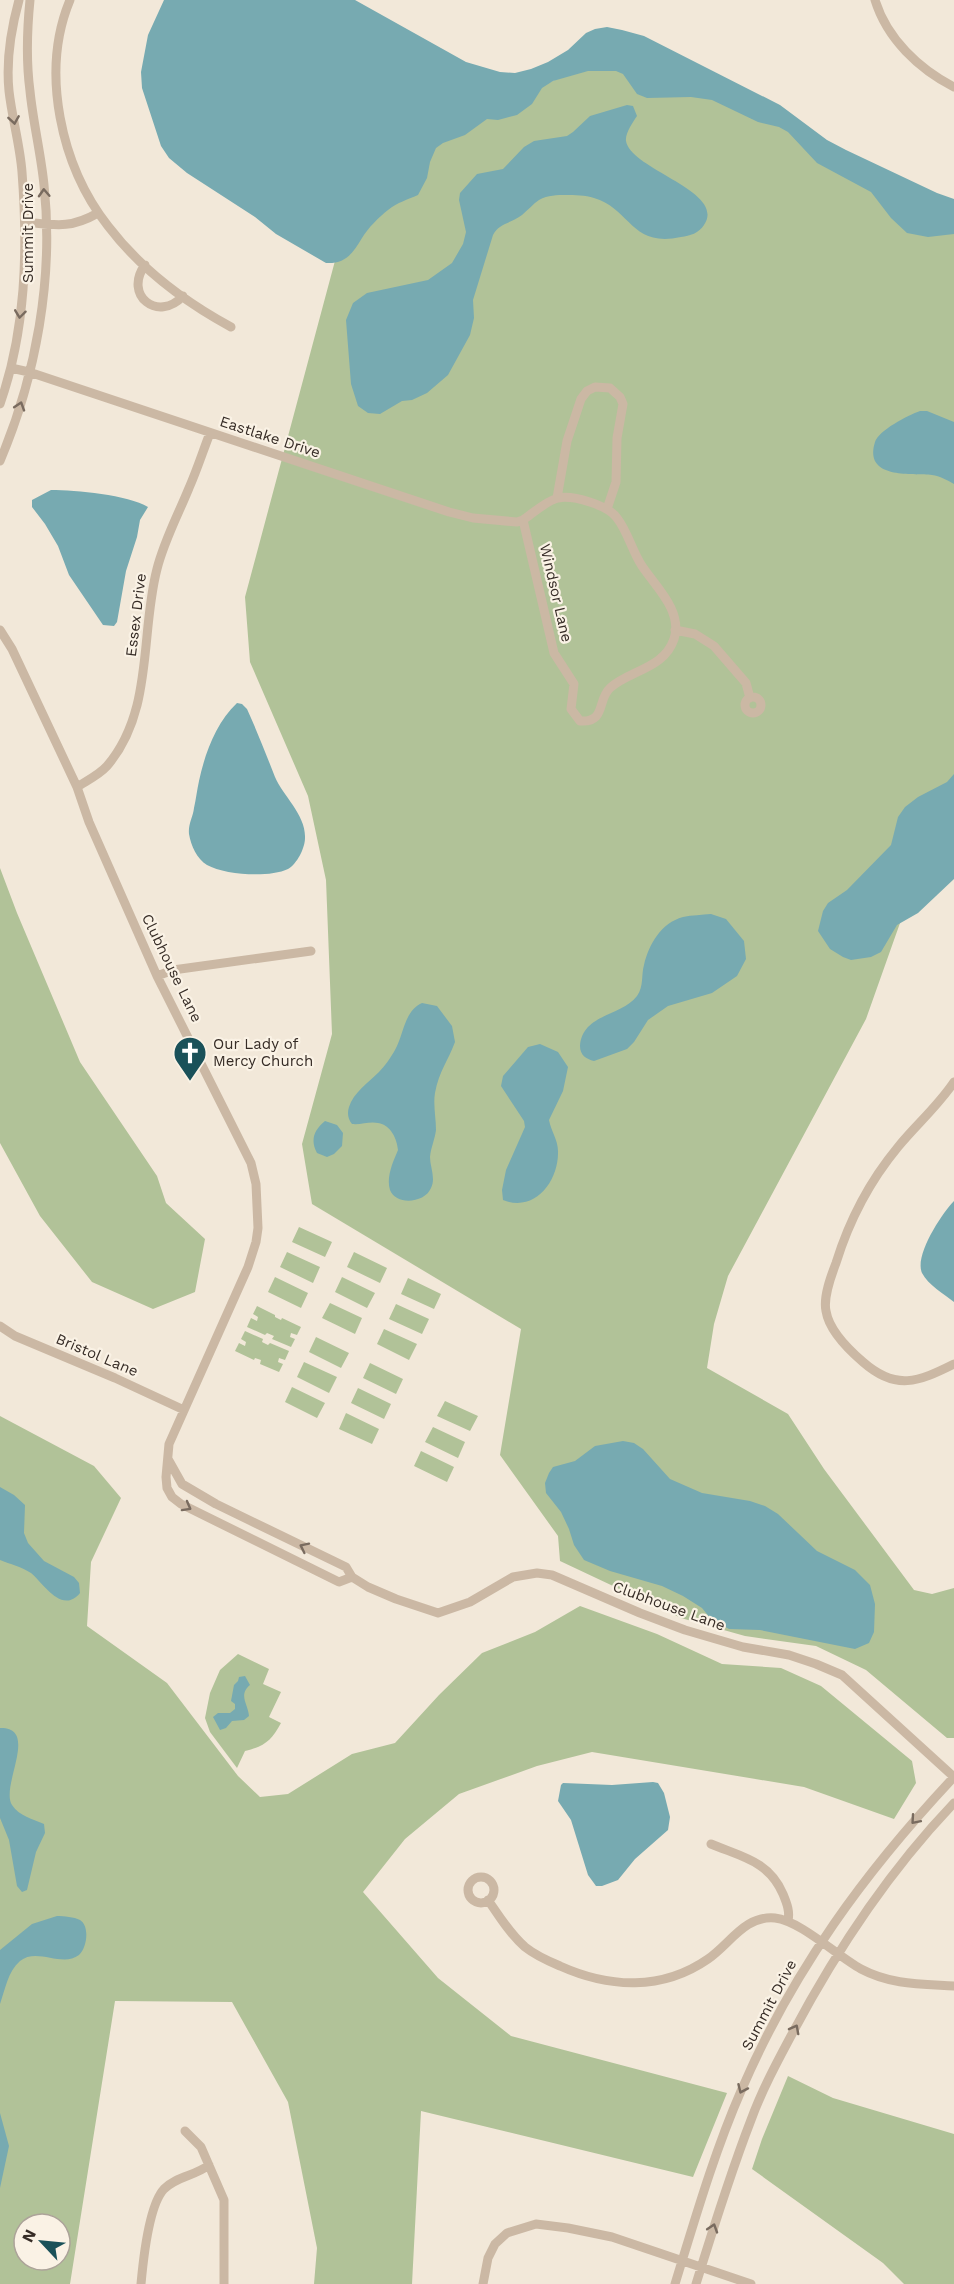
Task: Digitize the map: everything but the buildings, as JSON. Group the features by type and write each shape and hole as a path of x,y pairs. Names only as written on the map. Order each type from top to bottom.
{"street":[{"name":"Summit Drive","path":"0,404 16,343 26,264 22,170 9,89 12,31 19,0"},
{"name":"Summit Drive","path":"0,461 30,372 43,290 44,188 28,75 30,0"},
{"path":"70,0 59,46 57,88 59,105 75,166 98,213 125,247 145,265 202,311 231,327"},
{"path":"875,0 879,14 900,47 941,80 954,87"},
{"path":"25,222 70,225 84,221 98,213"},
{"path":"145,265 137,279 137,286 144,300 156,307 164,308 172,306 183,296"},
{"name":"Eastlake Drive","path":"11,368 30,372 450,512 500,521 523,520"},
{"path":"557,498 567,441 581,399 587,391 595,387 610,388 620,397 623,404 617,438 616,482 607,509"},
{"name":"Essex Drive","path":"77,787 105,768 123,739 133,716 145,668 149,609 156,571 164,543 190,486 210,433"},
{"path":"523,520 557,498 577,500 607,509 618,518 642,566 666,598 674,617 675,630 695,634 714,646 746,683 750,698"},
{"name":"Windsor Lane","path":"523,520 554,653 573,684 572,709 580,721 587,722 598,714 606,693 612,686 653,665 663,657 674,639 675,630"},
{"name":"Clubhouse Lane","path":"0,630 12,649 77,787 89,822 157,976 246,1149 256,1184 259,1206 256,1242 248,1268 170,1444 167,1488 172,1497 181,1504 339,1582 352,1577"},
{"path":"157,976 173,970 311,951"},
{"path":"954,1082 944,1097 881,1169 864,1195 842,1242 825,1310 837,1334 854,1354 867,1366 890,1380 911,1381 925,1378 954,1364"},
{"name":"Bristol Lane","path":"0,1326 15,1336 184,1410"},
{"name":"Clubhouse Lane","path":"168,1458 182,1484 216,1504 346,1567 352,1577 396,1599 438,1613 470,1602 513,1577 529,1573 552,1575 685,1630 743,1647 789,1655 842,1675 954,1777"},
{"name":"Summit Drive","path":"675,2284 705,2187 741,2091 778,2016 844,1907 888,1850 954,1777"},
{"path":"696,2284 751,2118 782,2052 838,1953 896,1871 954,1803"},
{"path":"711,1844 765,1867 773,1876 790,1911 788,1921"},
{"path":"488,1900 520,1942 538,1956 596,1980 622,1984 659,1981 693,1968 723,1948 745,1926 758,1920 773,1918 788,1921 861,1969 894,1982 954,1986"},
{"path":"185,2131 198,2141 224,2200 224,2284"},
{"path":"141,2284 143,2253 151,2220 163,2190 183,2176 202,2170 209,2165"},
{"path":"483,2284 488,2258 495,2244 507,2233 536,2224 612,2237 751,2284"}],"green space":[{"path":"605,56 651,58 954,209 954,866 911,892 866,1019 728,1276 714,1324 707,1368 788,1414 824,1469 914,1590 932,1594 954,1588 954,1738 947,1738 866,1670 816,1646 745,1636 681,1618 560,1561 558,1536 500,1455 521,1329 312,1204 302,1144 332,1034 326,880 308,796 250,662 245,597 347,216 393,157"},
{"path":"0,868 80,1062 157,1176 166,1203 205,1239 195,1292 153,1309 92,1282 40,1216 0,1143"},
{"path":"299,1227 332,1242 325,1257 292,1242"},
{"path":"287,1252 320,1267 313,1283 280,1267"},
{"path":"354,1252 387,1268 380,1283 347,1267"},
{"path":"275,1277 308,1293 301,1308 268,1292"},
{"path":"342,1277 375,1293 367,1308 335,1292"},
{"path":"408,1278 441,1294 434,1309 401,1294"},
{"path":"330,1303 362,1318 355,1334 322,1318"},
{"path":"396,1304 429,1319 422,1334 389,1319"},
{"path":"257,1306 281,1320 282,1318 301,1327 297,1335 291,1333 290,1337 295,1339 291,1347 272,1339 274,1336 267,1333 265,1335 247,1327 251,1318 257,1321 258,1317 253,1314"},
{"path":"384,1329 417,1344 409,1360 377,1344"},
{"path":"245,1331 263,1339 262,1342 268,1345 270,1343 289,1351 285,1360 279,1358 278,1362 283,1364 279,1372 260,1364 261,1360 255,1358 254,1360 235,1351 239,1343 245,1346 246,1342 241,1339"},
{"path":"316,1337 349,1353 341,1368 309,1352"},
{"path":"304,1362 337,1377 329,1393 297,1377"},
{"path":"370,1363 403,1379 396,1394 363,1378"},
{"path":"292,1387 325,1403 317,1418 285,1402"},
{"path":"358,1388 391,1404 384,1419 351,1403"},
{"path":"445,1401 478,1416 470,1431 437,1416"},
{"path":"346,1413 379,1429 372,1444 339,1429"},
{"path":"0,1416 94,1466 121,1498 91,1562 87,1626 167,1683 238,1776 260,1797 288,1794 352,1754 395,1743 482,1653 535,1632 580,1606 657,1634 722,1664 781,1668 821,1686 912,1761 916,1783 894,1819 804,1787 592,1752 537,1766 459,1794 405,1839 363,1892 438,1978 511,2036 727,2093 693,2177 421,2111 412,2284 314,2284 317,2248 288,2102 232,2002 115,2001 72,2271 72,2212 12,2212 12,2272 72,2272 70,2284 0,2284"},
{"path":"433,1427 465,1442 458,1458 425,1442"},
{"path":"421,1451 454,1467 447,1482 414,1466"},
{"path":"238,1654 269,1669 263,1684 281,1692 269,1717 281,1723 267,1742 245,1751 237,1768 210,1732 205,1718 210,1693 220,1670"},
{"path":"788,2076 833,2098 954,2134 954,2284 904,2284 883,2263 752,2169"}],"water":[{"path":"164,0 355,0 466,62 500,72 515,73 548,62 568,50 586,33 595,29 607,27 644,36 780,105 827,140 846,150 954,199 954,234 928,237 907,233 891,218 871,192 817,163 788,132 779,127 758,122 712,100 691,97 647,98 637,94 623,74 616,71 588,71 553,81 542,88 532,104 517,115 498,120 487,119 465,135 436,148 427,178 418,195 395,205 381,216 344,259 339,262 326,263 276,234 255,217 187,173 169,158 161,146 142,88 141,72 148,35"},
{"path":"627,105 633,106 637,116 626,138 632,152 691,191 702,202 707,213 702,228 684,237 664,239 652,237 641,232 606,203 594,198 559,195 539,200 518,218 499,228 493,235 473,300 474,318 470,335 448,375 427,393 412,400 402,401 380,414 368,413 358,406 351,384 346,320 353,303 367,293 428,280 452,263 463,244 466,232 459,200 460,193 477,174 503,169 524,147 534,141 567,136 590,116"},
{"path":"920,411 927,411 954,422 954,484 935,476 892,472 876,463 873,454 877,438 894,424"},
{"path":"51,490 115,496 148,507 140,520 126,571 117,622 114,626 103,625 69,575 58,546 32,507 32,500"},
{"path":"237,703 247,709 275,777 302,821 304,846 291,867 280,872 247,874 215,868 200,859 190,839 189,827 201,770 208,749 217,729"},
{"path":"954,774 954,879 918,913 897,925 881,952 871,957 851,960 830,949 818,931 823,911 828,903 847,890 891,845 898,817 905,807 918,797 947,782"},
{"path":"711,914 726,919 744,941 746,959 737,976 712,993 668,1006 648,1020 627,1049 594,1061 584,1056 580,1046 582,1035 588,1028 595,1021 630,1003 637,996 641,988 646,957 662,929 683,917"},
{"path":"422,1003 437,1006 452,1026 455,1042 441,1072 435,1093 436,1130 430,1157 433,1176 431,1188 423,1197 410,1201 398,1199 390,1190 391,1170 398,1150 392,1133 383,1124 372,1122 352,1124 348,1111 354,1097 390,1058 411,1011"},
{"path":"540,1044 558,1052 568,1067 563,1091 549,1120 558,1147 557,1162 554,1173 543,1192 525,1202 515,1203 503,1200 502,1190 506,1170 525,1127 524,1121 501,1086 503,1076 528,1047"},
{"path":"325,1121 337,1125 343,1133 342,1146 327,1157 317,1153 314,1144 316,1132"},
{"path":"954,1201 954,1302 928,1281 922,1273 921,1266 922,1256 930,1235"},
{"path":"623,1441 634,1443 643,1449 670,1479 702,1493 750,1501 765,1506 778,1514 817,1551 855,1570 870,1585 875,1604 874,1632 869,1643 855,1649 760,1630 729,1629 711,1619 702,1608 662,1586 610,1571 584,1560 574,1545 561,1512 546,1493 545,1483 553,1467 575,1461 595,1446"},
{"path":"0,1487 25,1505 24,1533 28,1543 44,1561 74,1577 79,1583 80,1593 73,1599 66,1601 60,1599 47,1590 31,1573 0,1560"},
{"path":"245,1676 250,1685 244,1696 249,1716 244,1720 232,1721 226,1728 220,1730 213,1717 218,1713 230,1713 235,1709 235,1704 231,1701 234,1685 239,1677"},
{"path":"0,1728 12,1730 17,1737 18,1747 10,1796 12,1805 22,1815 44,1824 45,1833 36,1852 27,1890 22,1892 17,1886 9,1840 0,1818"},
{"path":"563,1783 612,1785 658,1783 664,1793 670,1817 668,1830 635,1859 618,1880 596,1886 588,1875 571,1820 558,1801 561,1785"},
{"path":"57,1916 75,1918 83,1923 86,1937 82,1952 72,1958 34,1956 20,1961 10,1975 0,2004 0,1950 32,1924"},
{"path":"0,2113 9,2146 0,2188"}],"place":[{"name":"Our Lady of Mercy Church","path":"190,1082"}]}
